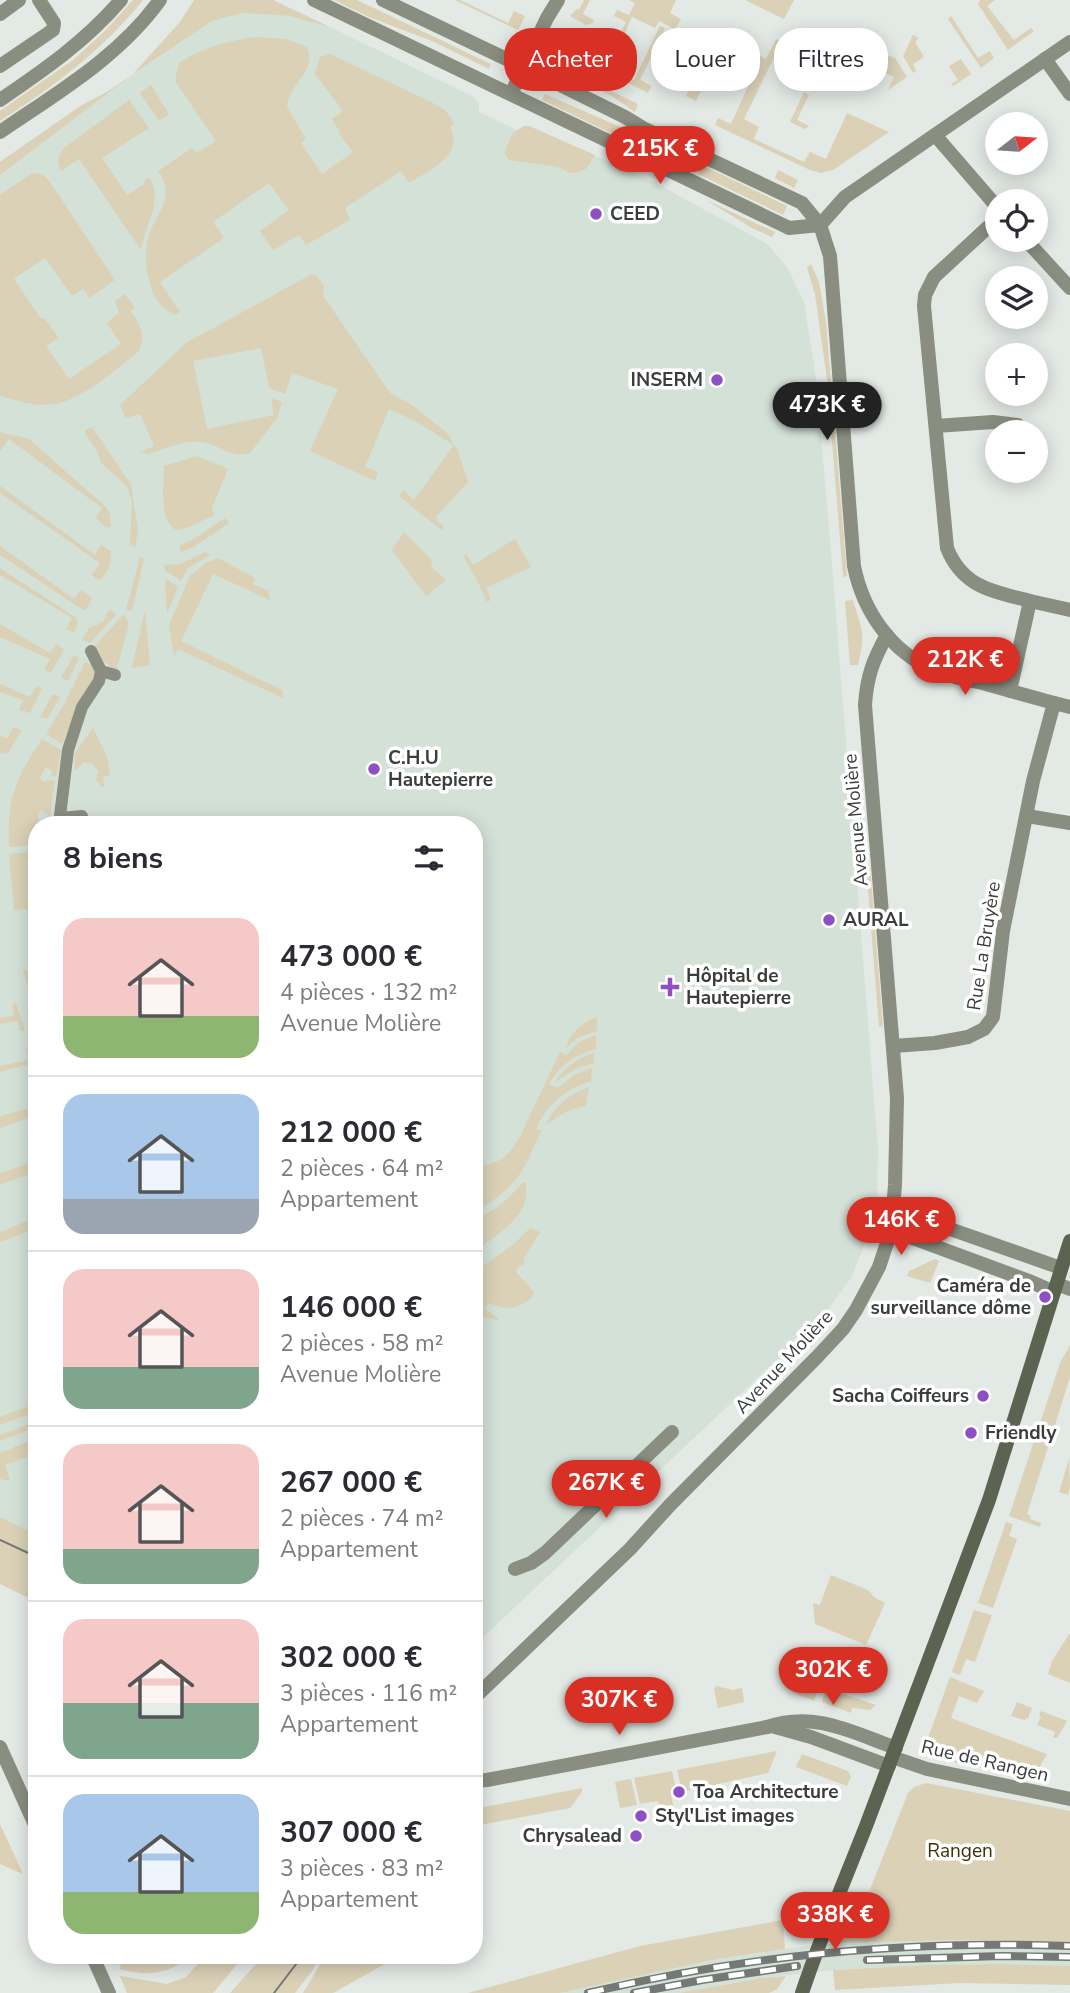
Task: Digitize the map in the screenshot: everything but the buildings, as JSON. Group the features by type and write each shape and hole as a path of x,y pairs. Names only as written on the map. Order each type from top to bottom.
{"main road":[{"path":"803,1991 822,1931 848,1874 989,1500 1060,1288 1061,1268 1070,1241"}],"street":[{"path":"0,14 19,0"},
{"path":"0,66 53,30 54,23 39,0"},
{"path":"0,100 56,62 84,39 121,0"},
{"path":"0,132 108,57 131,36 160,0"},
{"path":"314,0 789,228 820,225 845,197 1070,42"},
{"path":"383,0 504,58"},
{"path":"542,28 558,0"},
{"path":"1045,59 1070,94"},
{"path":"571,91 802,203 820,225 830,256 854,566 865,603 887,635 912,658 934,670 1070,707"},
{"path":"935,135 985,193"},
{"path":"985,230 941,269 925,295 944,537 951,559 959,571 978,586 1070,610"},
{"path":"1037,252 1070,288"},
{"path":"936,426 985,423"},
{"path":"1010,691 1030,601"},
{"name":"Avenue Molière","path":"483,1689 630,1549 830,1343 843,1329 879,1267 891,1230 897,1098 865,705 872,664 887,635"},
{"path":"59,816 65,748 82,707 99,681 101,671 92,651"},
{"path":"101,671 115,675"},
{"name":"Rue La Bruyère","path":"893,1046 968,1037 977,1034 990,1023 996,1009 1003,931 1033,781 1054,703"},
{"path":"1027,816 1070,823"},
{"path":"893,1209 1061,1268"},
{"path":"891,1230 1018,1276 1060,1288"},
{"path":"515,1569 531,1563 545,1553 672,1432"},
{"name":"Rue de Rangen","path":"483,1780 782,1722 811,1720 824,1723 892,1757 927,1769 1070,1799"},
{"path":"0,1747 28,1809"},
{"path":"96,1964 108,1993"}],"shaded area":[{"name":"Hôpital de Hautepierre","path":"242,13 289,16 330,27 474,97 479,104 479,112 517,130 529,126 652,181 767,244 787,267 804,302 816,378 878,1150 877,1195 869,1233 851,1278 824,1315 483,1637 483,816 28,816 28,1531 0,1517 0,162 212,21"},
{"path":"955,1940 1070,1942 1070,1966 925,1965 833,1970 761,1978 679,1993 560,1993 717,1959 785,1949 837,1943"}],"green space":[{"path":"133,0 143,0 94,51 58,81 0,121 0,111 73,60 106,30"},
{"path":"194,0 273,0 330,27 289,16 242,13 212,21 133,74 180,22"},
{"path":"334,0 357,0 491,64 489,69 432,41 369,17"},
{"path":"455,0 508,23 514,11 525,16 519,28"},
{"path":"584,0 590,0 583,14 594,20 586,25 570,16 579,10"},
{"path":"629,0 676,0 670,13 681,19 676,28 659,21 655,28 632,17 627,28 623,28 626,22 614,16 617,10 629,15 635,3"},
{"path":"745,0 794,0 784,19"},
{"path":"980,0 995,0 987,6 1014,40 1031,28 1034,31 1008,50 978,4"},
{"path":"951,16 978,58 990,51 994,58 981,68 948,19"},
{"path":"913,35 919,38 915,42 924,57 913,64 916,71 913,73 903,56"},
{"path":"256,37 286,39 307,47 308,66 293,89 287,107 306,139 301,143 322,174 353,152 339,134 332,119 343,111 315,74 320,57 330,54 445,110 454,123 450,127 453,146 443,161 409,183 401,171 345,208 350,220 306,245 299,235 273,250 260,231 289,210 269,183 213,222 224,238 160,282 180,312 176,315 157,300 146,266 148,239 166,195 166,188 158,171 192,148 197,153 216,141 175,81 179,63 216,45"},
{"path":"774,43 774,59 760,86 760,56 766,59"},
{"path":"651,45 651,57 640,80 651,86 648,93 637,88 637,74"},
{"path":"888,56 895,58 907,77 888,90 894,77 888,74"},
{"path":"961,59 971,74 953,86 951,84 958,80 949,66"},
{"path":"133,74 0,175 0,162 82,105"},
{"path":"151,85 169,114 159,121 140,93"},
{"path":"601,91 611,91 638,104 635,112"},
{"path":"688,91 701,91 696,101 686,96"},
{"path":"746,91 758,91 744,119 759,127 754,139 804,162 810,152 826,159 847,113 889,132 833,170 821,173 715,125 718,118 731,124"},
{"path":"804,92 809,95 797,120 809,126 805,129 790,122"},
{"path":"545,94 634,133 629,142 542,100"},
{"path":"129,100 149,128 102,158 127,195 144,184 149,177 153,186 154,204 141,250 79,159 61,171 58,162 64,148"},
{"path":"524,126 595,155 586,169 575,173 559,167 509,160 504,152 513,133"},
{"path":"656,143 679,154 674,163 652,153"},
{"path":"702,165 787,206 783,215 698,174"},
{"path":"778,170 798,180 794,188 775,178"},
{"path":"32,173 42,174 50,182 115,280 89,298 83,289 72,296 45,258 14,279 41,319 44,318 59,338 46,346 69,379 121,344 107,323 119,313 115,301 125,294 135,308 131,311 140,326 142,336 138,352 94,386 70,399 45,405 2,397 0,394 0,195"},
{"path":"706,200 775,232 772,237 752,228"},
{"path":"811,264 819,282 826,322 847,576 843,577 827,379 815,294 807,268"},
{"path":"312,274 316,275 324,286 323,294 326,300 390,393 412,405 447,433 458,451 468,482 435,518 444,528 441,530 399,496 403,490 414,500 454,445 389,409 365,467 378,472 375,481 310,451 338,389 292,373 285,394 269,388 261,348 193,361 207,429 274,415 271,398 282,402 277,418 250,453 231,453 208,443 195,441 148,454 141,452 154,446 140,414 126,418 120,405 186,343"},
{"path":"92,427 131,485 138,530 135,548 130,543 132,501 127,486 101,463 98,452 85,433 85,430"},
{"path":"0,432 29,439 107,508 111,527 107,528 96,518 102,508 9,439 0,451"},
{"path":"197,456 228,469 212,508 214,515 187,528 176,530 170,525 164,510 164,466"},
{"path":"0,486 95,555 101,545 111,551 110,565 102,579 98,580 92,575 100,563 0,493"},
{"path":"225,518 229,523 194,547 181,552 179,546"},
{"path":"404,532 432,560 431,567 446,580 426,596 392,550"},
{"path":"515,539 531,567 486,588 491,600 487,602 463,556 466,554 473,565"},
{"path":"0,546 74,599 81,590 92,598 86,610 0,555"},
{"path":"205,552 210,555 188,568 181,581 165,570 164,565 181,564"},
{"path":"140,557 144,559 132,611 126,610"},
{"path":"218,558 255,578 253,584 268,591 270,600 213,574 181,641 282,690 283,698 178,649 174,655 169,625 190,576 204,564"},
{"path":"0,568 75,617 78,623 74,632 66,629 72,618 0,575"},
{"path":"165,578 178,587 167,614"},
{"path":"853,600 862,632 858,665 850,665 845,601"},
{"path":"109,610 116,614 90,643 82,640 89,628 103,622"},
{"path":"145,610 150,665 132,668"},
{"path":"124,614 129,624 116,671 101,659 93,648"},
{"path":"0,624 50,653 56,644 64,649 51,673 44,670 50,659 0,637"},
{"path":"74,655 79,658 68,681 61,678"},
{"path":"85,662 93,666 95,677 83,694 62,744 46,734"},
{"path":"0,684 30,697 37,686 42,689 30,713 19,710 23,700 0,692"},
{"path":"53,694 60,697 47,719 40,717"},
{"path":"13,727 22,730 8,753 0,754 0,736 8,738"},
{"path":"93,728 108,759 110,775 103,777 104,787 96,781 98,771 91,763 84,762 74,770 75,753"},
{"path":"42,739 61,750 56,777 51,776 52,771 46,767 40,777 42,782 55,781 50,816 41,810 37,816 28,816 28,846 9,847 11,802 25,766"},
{"path":"28,853 28,909 14,910 9,854"},
{"path":"866,865 870,865 883,1026 879,1027"},
{"path":"23,970 28,971 28,985"},
{"path":"16,1003 24,1031 20,1031 18,1021 0,1024 0,1018 14,1016 12,1004"},
{"path":"597,1017 597,1031 577,1038 565,1049 577,1029"},
{"path":"596,1035 596,1049 568,1061 549,1084 557,1088 576,1074 592,1068 591,1081 573,1088 551,1105 540,1120 536,1129 542,1130 517,1178 498,1197 483,1207 483,1165 502,1158 514,1147 560,1052 566,1055 579,1042"},
{"path":"594,1053 594,1063 579,1067 555,1082 572,1064"},
{"path":"28,1060 28,1065 0,1072 0,1066"},
{"path":"589,1087 586,1106 569,1111 546,1125 563,1102"},
{"path":"28,1108 28,1118 0,1128 0,1116"},
{"path":"28,1164 28,1174 0,1185 0,1173"},
{"path":"523,1182 526,1183 525,1203 520,1212 502,1231 483,1245 483,1215 513,1194"},
{"path":"28,1221 28,1231 0,1242 0,1232"},
{"path":"530,1228 540,1232 524,1258 524,1264 516,1269 535,1293 519,1306 507,1308 488,1303 485,1309 499,1319 483,1317 483,1266 513,1245"},
{"path":"935,1259 939,1261 930,1283 907,1276 909,1271"},
{"path":"1070,1345 1070,1377 1027,1514 1031,1516 1030,1519 1041,1523 1040,1527 1009,1516 1060,1363"},
{"path":"28,1406 28,1414 0,1425 0,1417"},
{"path":"28,1424 28,1430 0,1441 0,1435"},
{"path":"28,1442 28,1456 5,1465 10,1479 5,1481 0,1478 0,1453"},
{"path":"1069,1459 1070,1487 1068,1495 1059,1492"},
{"path":"0,1517 28,1531 28,1598 0,1584"},
{"path":"1006,1522 1013,1524 1009,1536 1017,1539 993,1608 978,1603"},
{"path":"831,1575 868,1590 885,1603 866,1645 815,1624 813,1603 820,1605"},
{"path":"974,1610 992,1615 975,1662 966,1659 960,1675 952,1672"},
{"path":"1070,1633 1070,1683 1048,1674 1052,1661"},
{"path":"950,1677 984,1691 977,1703 959,1696 951,1718 1047,1754 1033,1779 933,1758 928,1738"},
{"path":"801,1679 819,1685 814,1701 797,1694"},
{"path":"716,1686 733,1690 742,1688 744,1702 718,1708 714,1690"},
{"path":"826,1688 876,1705 870,1710 852,1708 851,1713 822,1702"},
{"path":"1017,1702 1032,1708 1028,1719 1011,1716"},
{"path":"1041,1711 1067,1721 1057,1738 1053,1738 1055,1732 1037,1725"},
{"path":"777,1751 768,1773 682,1792 677,1770"},
{"path":"802,1754 848,1771 851,1777 847,1786 796,1767"},
{"path":"672,1771 677,1793 671,1794 676,1819 663,1822 658,1801 640,1804 634,1778"},
{"path":"631,1779 637,1805 620,1808 615,1782"},
{"name":"Rangen","path":"926,1783 1070,1811 1070,1942 955,1940 837,1943 851,1918 864,1905 908,1793 914,1787"},
{"path":"582,1788 570,1808 483,1824 483,1807"},
{"path":"0,1824 23,1874 0,1864"},
{"path":"783,1920 785,1949 717,1959 560,1993 468,1993 640,1946"},
{"path":"121,1964 178,1964 167,1970 149,1973 119,1969"},
{"path":"198,1964 237,1964 213,1993 127,1993 120,1976 167,1984 186,1977"},
{"path":"256,1964 316,1964 295,1993 230,1993"},
{"path":"321,1964 385,1964 333,1993 303,1993"},
{"path":"925,1965 1070,1966 1070,1985 960,1983 835,1990 833,1970"},
{"path":"786,1976 777,1989 769,1993 679,1993 761,1978"}],"tram line":[{"path":"0,1540 28,1553"},
{"path":"274,1993 296,1964"}],"railway":[{"path":"588,1993 707,1969 828,1953 949,1945 1070,1946"},
{"path":"867,1960 1070,1957"},
{"path":"634,1993 797,1966"}],"place":[{"name":"CEED","path":"596,214"},
{"name":"INSERM","path":"717,380"},
{"name":"C.H.U Hautepierre","path":"374,769"},
{"name":"AURAL","path":"829,920"},
{"name":"Hôpital de Hautepierre","path":"670,987"},
{"name":"Caméra de surveillance dôme","path":"1045,1297"},
{"name":"Sacha Coiffeurs","path":"983,1396"},
{"name":"Friendly","path":"971,1433"},
{"name":"Toa Architecture","path":"679,1792"},
{"name":"Styl'List images","path":"641,1816"},
{"name":"Chrysalead","path":"636,1836"}]}
